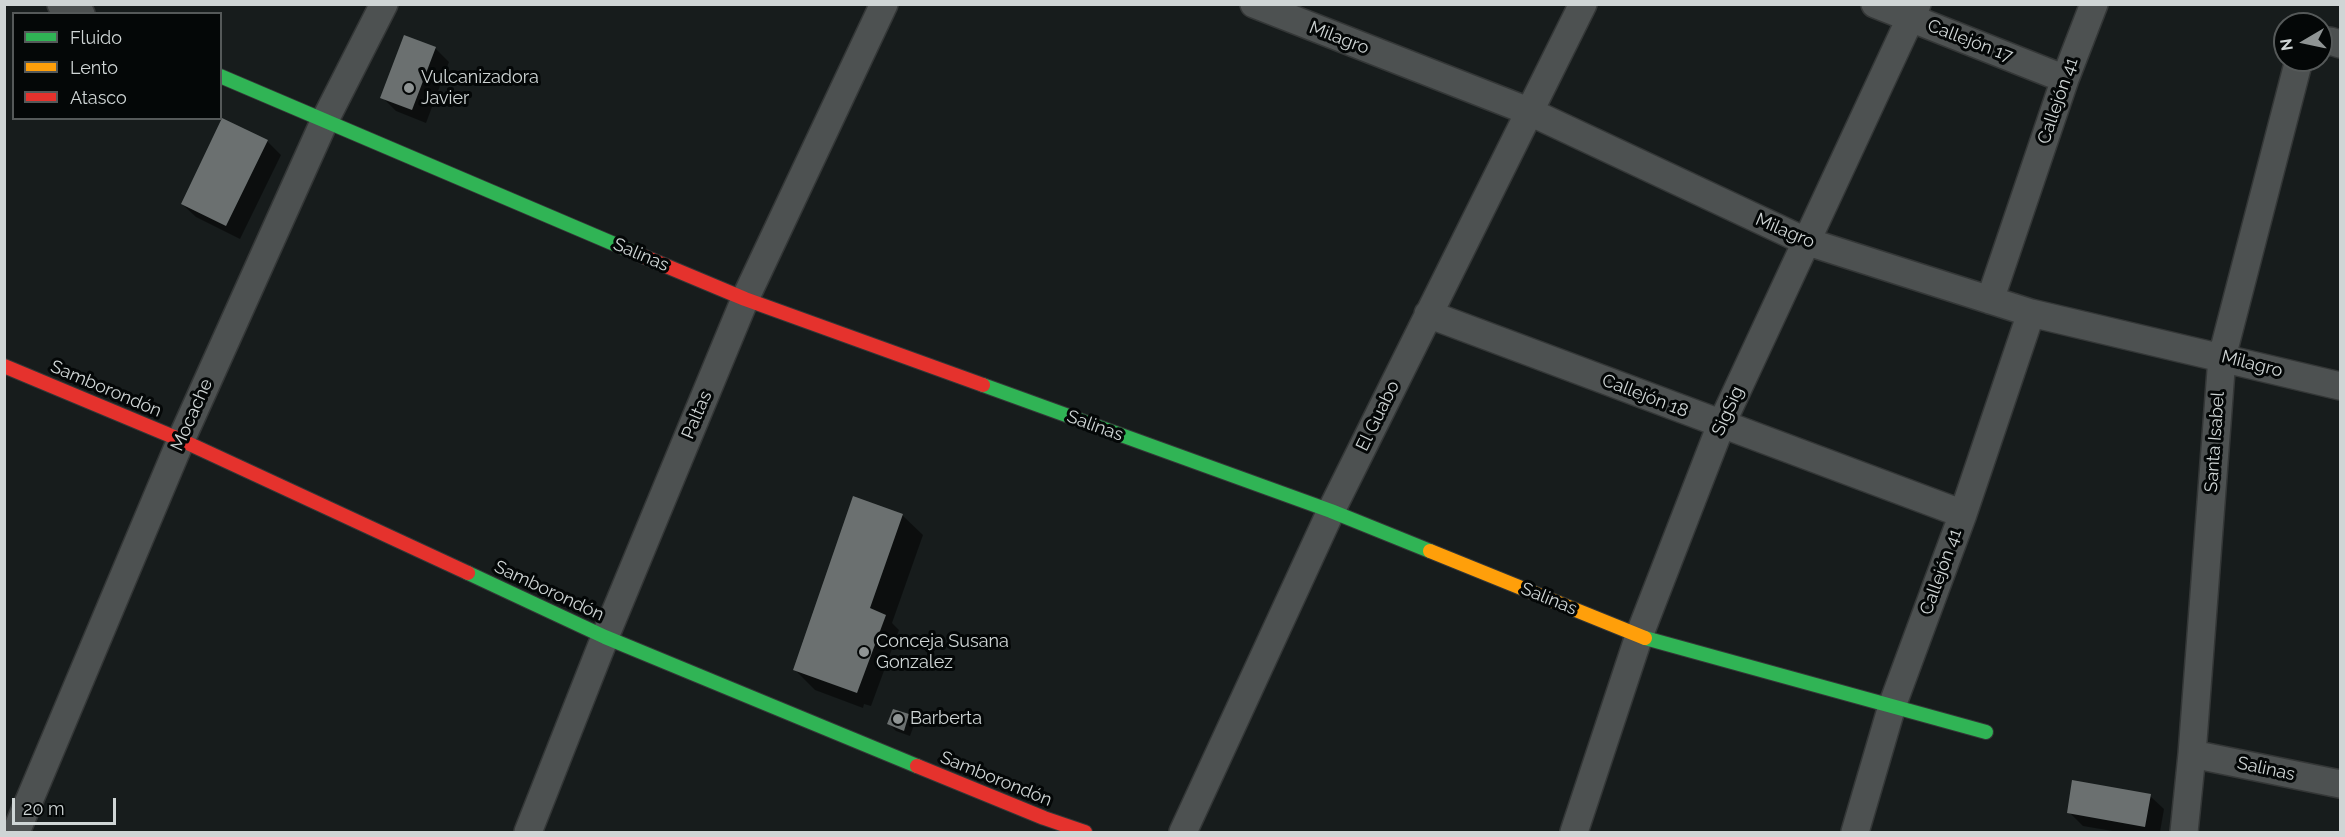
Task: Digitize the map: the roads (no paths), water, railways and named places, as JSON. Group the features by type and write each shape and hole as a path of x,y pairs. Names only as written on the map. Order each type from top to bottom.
{"street":[{"path":"61,4 77,12"},
{"name":"Mocache","path":"16,832 181,440 324,122 384,4"},
{"name":"Paltas","path":"528,832 605,637 745,299 884,4"},
{"name":"Milagro","path":"1254,4 1528,111 1805,241 2031,313 2340,386"},
{"name":"El Guabo","path":"1183,832 1331,511 1582,4"},
{"name":"Callejón 17","path":"1875,4 1914,11 2065,79"},
{"name":"Callejón 41","path":"1990,300 2065,79 2094,4"},
{"name":"SigSig","path":"1574,832 1639,636 1721,425 1914,11"},
{"name":"Santa Isabel","path":"2184,832 2222,357 2297,72"},
{"name":"Salinas","path":"222,77 745,299 1331,511 1639,636 1986,732"},
{"name":"Callejón 41","path":"1855,832 1892,706 1963,514 2031,313"},
{"name":"Callejón 18","path":"1428,314 1963,514"},
{"name":"Samborondón","path":"4,366 181,440 605,637 1042,825 1085,832"},
{"name":"Salinas","path":"2192,754 2340,784"}],"place":[{"name":"Vulcanizadora Javier","path":"409,88"},
{"name":"Conceja Susana Gonzalez","path":"864,652"},
{"name":"Barberta","path":"898,719"}]}
